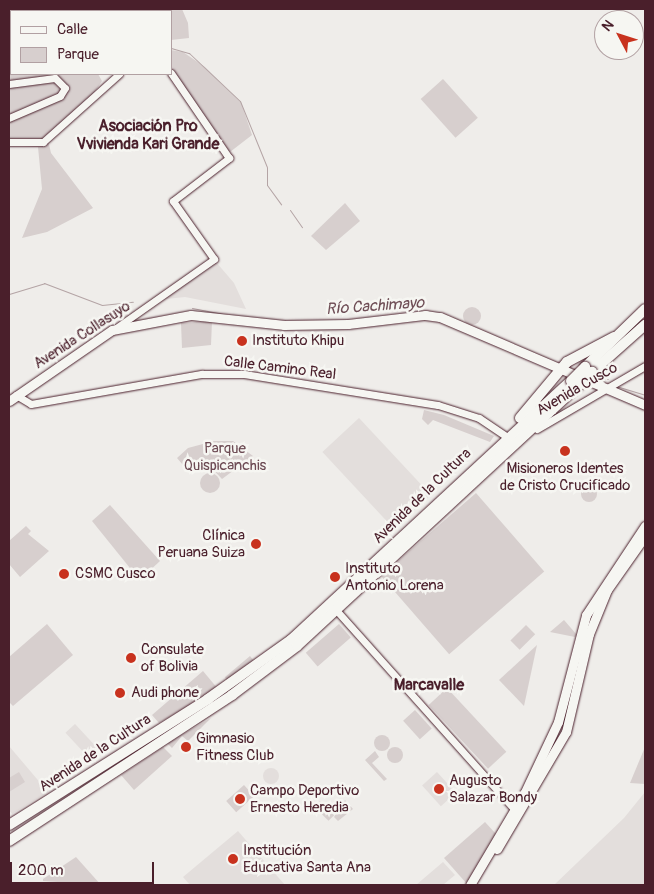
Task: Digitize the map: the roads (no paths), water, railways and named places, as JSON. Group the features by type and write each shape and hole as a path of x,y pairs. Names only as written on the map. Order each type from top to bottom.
{"highway":[{"name":"Avenida de la Cultura","path":"589,370 614,337 645,309"},
{"name":"Avenida de la Cultura","path":"440,507 507,437 573,381 645,325"},
{"path":"507,437 562,368 614,337"},
{"name":"Avenida de la Cultura","path":"9,825 228,685 292,639 370,573 440,507 523,436 573,381"},
{"name":"Avenida de la Cultura","path":"9,841 252,681 337,612 370,573"}],"main road":[{"path":"117,330 191,315 284,325 432,316 562,368 573,381 645,405"},
{"name":"Avenida Collasuyo","path":"12,398 117,330"},
{"path":"470,885 518,812 558,722 586,615 645,526"},
{"path":"475,885 566,732 588,634 607,590 645,536"}],"street":[{"name":"Avenida Collasuyo","path":"117,330 212,259 173,201 229,158 172,74"},
{"path":"9,142 43,142 117,75"},
{"path":"9,84 55,78 65,88 60,96 9,118"},
{"name":"Avenida Cusco","path":"523,436 645,366"},
{"name":"Calle Camino Real","path":"12,398 31,404 202,374 244,374 438,405 479,418 507,437"},
{"path":"337,612 518,812"}],"waterway":[{"path":"172,48 189,53 240,101 267,167 267,185 281,204"},
{"path":"290,210 302,227"},
{"name":"Río Cachimayo","path":"9,294 44,283 102,305 133,302"},
{"name":"Río Cachimayo","path":"192,308 228,315"},
{"name":"Río Cachimayo","path":"595,376 608,379"},
{"name":"Río Cachimayo","path":"616,386 645,395"}],"place":[{"name":"Instituto Khipu","path":"242,341"},
{"name":"Misioneros Identes de Cristo Crucificado","path":"565,451"},
{"name":"Clínica Peruana Suiza","path":"256,544"},
{"name":"CSMC Cusco","path":"64,574"},
{"name":"Instituto Antonio Lorena","path":"335,577"},
{"name":"Consulate of Bolivia","path":"131,658"},
{"name":"Audi phone","path":"120,693"},
{"name":"Gimnasio Fitness Club","path":"186,747"},
{"name":"Augusto Salazar Bondy","path":"439,789"},
{"name":"Campo Deportivo Ernesto Heredia","path":"240,799"},
{"name":"Institución Educativa Santa Ana","path":"233,859"}],"district":[{"name":"Asociación Pro Vvivienda Kari Grande","path":"148,135"},
{"name":"Marcavalle","path":"429,685"}],"park label":[{"name":"Parque Quispicanchis","path":"225,456"}]}
